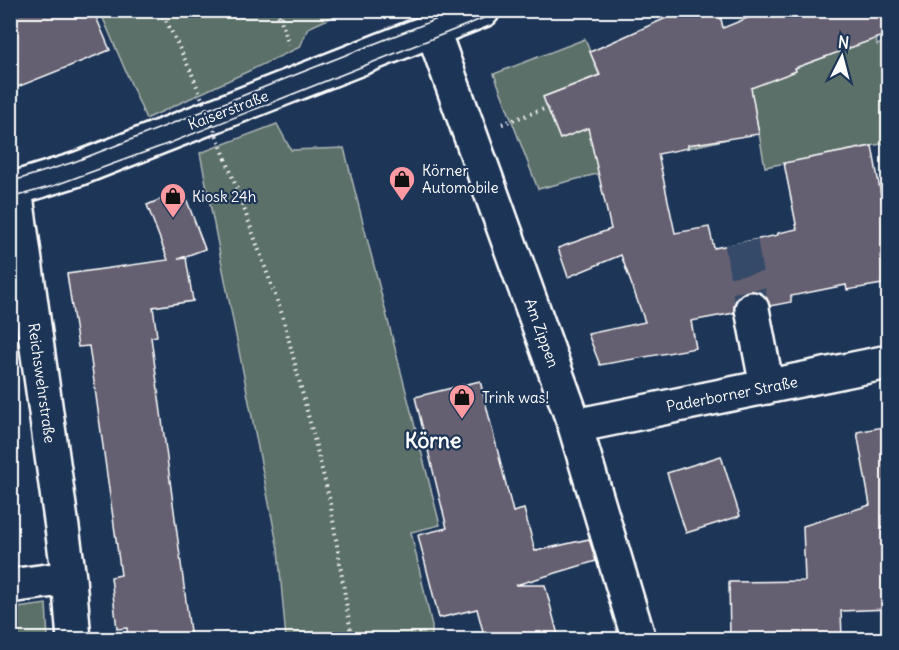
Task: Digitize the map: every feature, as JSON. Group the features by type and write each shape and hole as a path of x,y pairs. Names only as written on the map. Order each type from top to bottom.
{"street":[{"name":"Kaiserstraße","path":"13,189 78,170 440,22 483,10"},
{"name":"Am Zippen","path":"440,22 471,137 575,426 639,639"},
{"name":"Reichswehrstraße","path":"13,189 69,578 74,639"},
{"path":"753,309 767,387"},
{"name":"Paderborner Straße","path":"575,426 888,362"},
{"path":"10,586 69,578"}],"path":[{"path":"161,10 192,74 226,159 283,317 330,501 352,639"},
{"path":"275,10 281,20 289,45"},
{"path":"281,20 284,10"},
{"path":"471,137 547,108"}],"green space":[{"path":"100,11 346,11 308,28 300,47 146,119"},
{"path":"874,16 877,45 888,41 888,156 886,143 765,167 756,117 726,123 728,139 688,148 679,90 795,68 828,56"},
{"path":"585,39 599,75 543,97 560,139 615,117 659,158 538,189 494,74"},
{"path":"277,124 291,150 344,148 440,525 411,532 432,626 432,639 286,639 278,549 200,153"},
{"path":"46,604 48,639 11,639 11,609"}],"building":[{"path":"10,10 93,10 110,50 10,90"},
{"path":"684,10 719,10 723,28 767,10 888,10 888,34 795,68 796,71 751,88 759,134 688,145 688,148 658,154 675,233 709,227 714,248 797,229 784,163 872,146 884,212 888,212 888,283 847,290 846,285 791,296 791,302 770,306 766,297 759,292 748,291 739,295 735,302 734,313 691,321 696,348 600,365 588,334 645,322 621,255 568,277 558,248 611,229 588,128 560,139 543,97 600,75 590,52"},
{"path":"183,190 205,249 178,259 186,258 193,301 153,307 157,336 151,337 191,639 128,639 127,628 117,629 111,577 121,575 89,346 78,347 67,274 168,260 147,205"},
{"path":"480,381 513,512 524,509 535,551 589,539 596,561 516,585 545,585 559,639 485,639 477,609 439,618 418,535 447,528 415,397"},
{"path":"888,426 888,609 841,611 842,637 730,639 729,582 805,581 803,526 870,505 857,432"},
{"path":"721,456 740,516 686,533 667,473"}],"tunnel":[{"path":"741,242 752,309"}],"tram line":[{"path":"10,182 74,162 460,10"},
{"path":"10,198 53,186 170,143 504,10"}],"place":[{"name":"Körner Automobile","path":"402,202"},
{"name":"Kiosk 24h","path":"173,219"},
{"name":"Trink was!","path":"462,420"}],"district":[{"name":"Körne","path":"433,440"}]}
